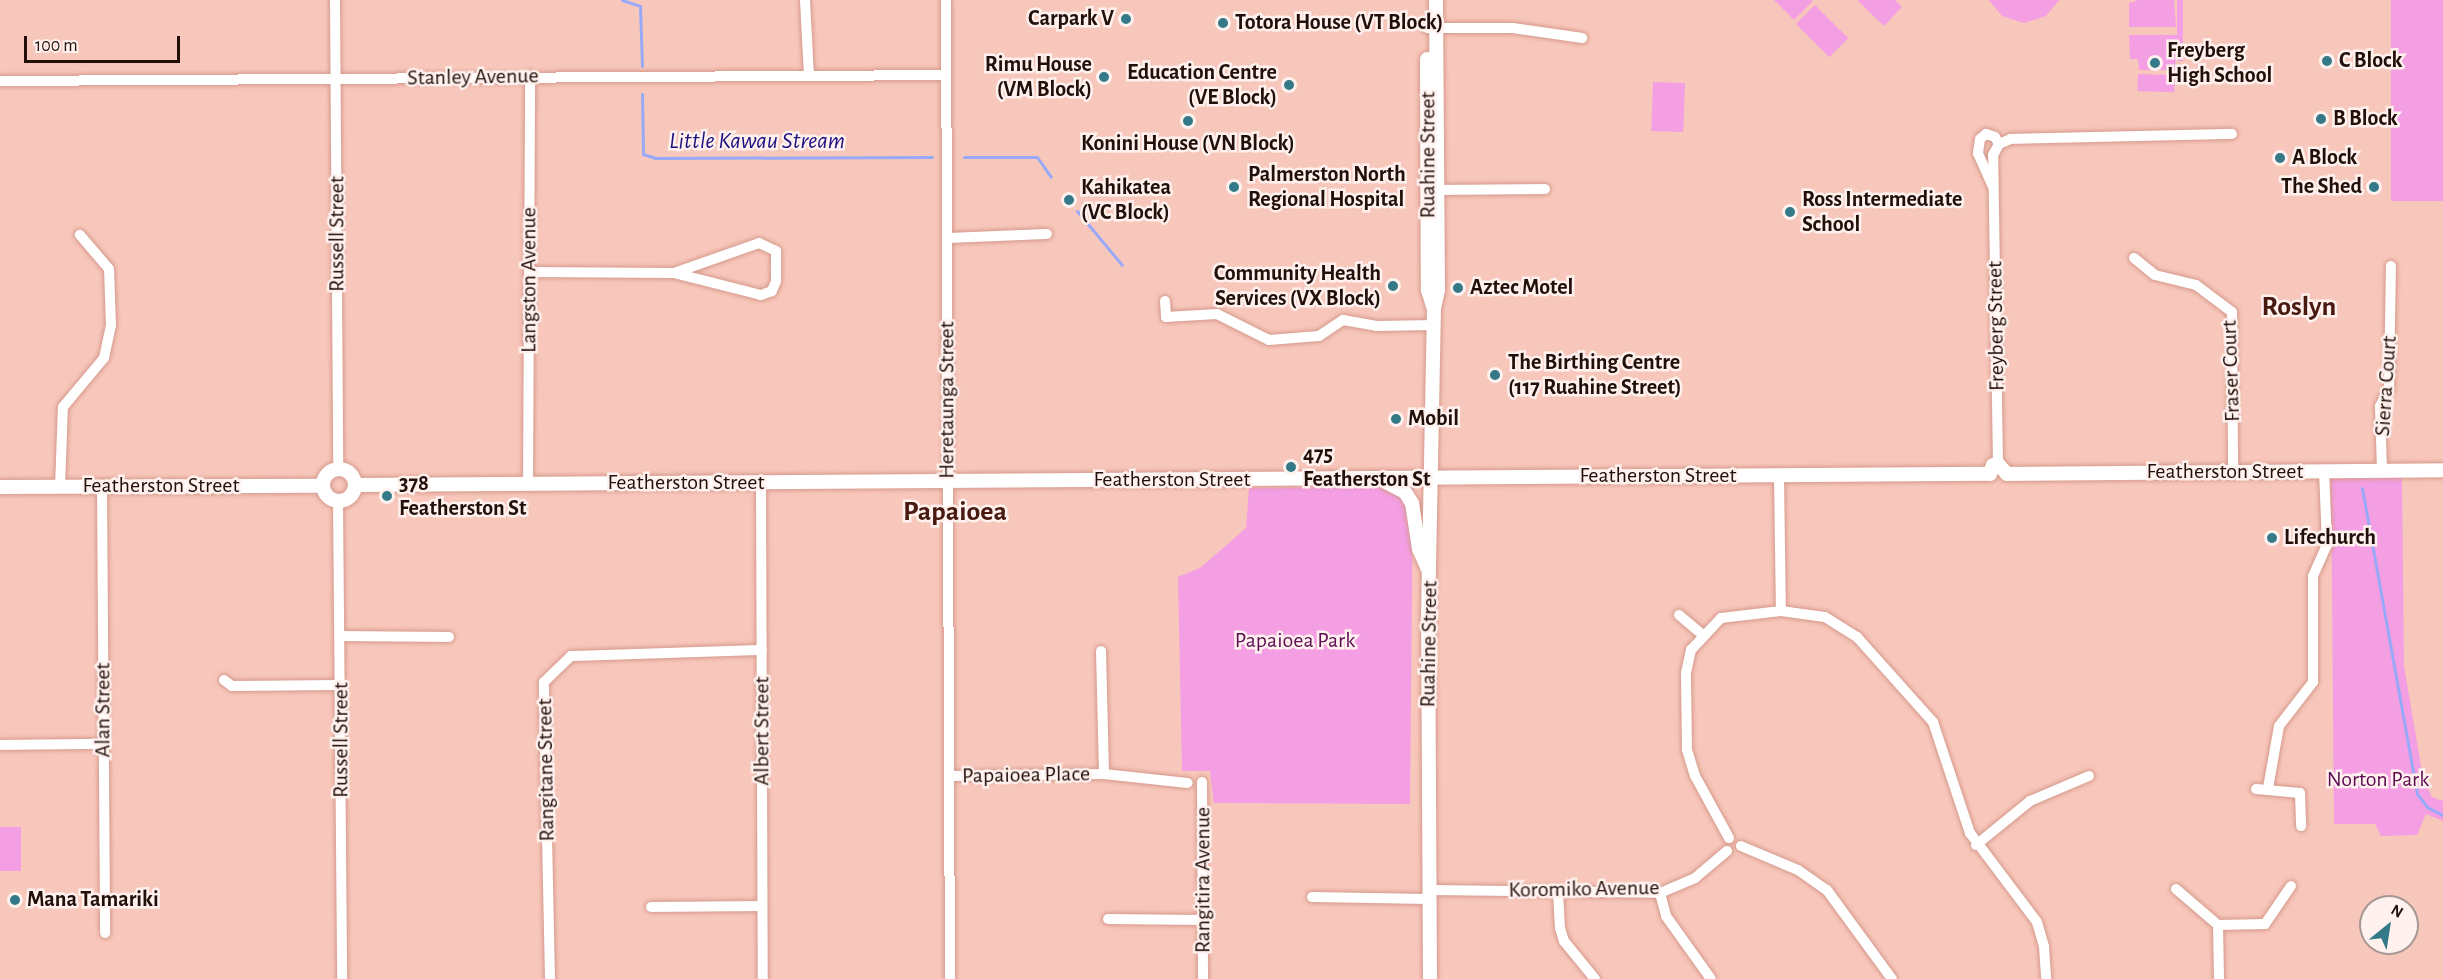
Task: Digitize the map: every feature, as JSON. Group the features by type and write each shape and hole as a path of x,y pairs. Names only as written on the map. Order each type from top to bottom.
{"main road":[{"name":"Ruahine Street","path":"1427,0 1432,28 1438,190 1438,290 1434,308 1430,573 1430,979"},
{"name":"Ruahine Street","path":"1434,308 1428,290 1432,28 1436,0"},
{"path":"338,469 348,472 355,485 350,496 338,500 327,495 323,486 325,476 338,469"},
{"name":"Featherston Street","path":"355,485 1381,481 1432,477 1779,475 1998,470 2233,472 2443,470"},
{"path":"1381,481 1405,492 1412,503 1419,549 1430,573"},
{"name":"Featherston Street","path":"0,487 323,486"}],"street":[{"name":"Russell Street","path":"335,0 338,469"},
{"path":"805,0 809,76"},
{"name":"Heretaunga Street","path":"946,0 950,979"},
{"path":"1432,28 1513,28 1582,38"},
{"name":"Stanley Avenue","path":"0,81 946,75"},
{"name":"Langston Avenue","path":"528,484 530,76"},
{"name":"Freyberg Street","path":"1993,188 1978,153 1980,139 1986,134 1995,137 1999,144"},
{"name":"Freyberg Street","path":"1998,470 1993,155 1999,144 2011,139 2232,134"},
{"path":"1438,190 1545,189"},
{"path":"947,238 1047,234"},
{"path":"60,487 63,407 104,358 111,326 109,269 80,235"},
{"path":"529,272 675,273 761,296 772,291 776,281 776,252 759,243 675,273"},
{"name":"Fraser Court","path":"2134,258 2155,275 2196,285 2232,312 2233,472"},
{"name":"Sierra Court","path":"2382,470 2380,406 2389,388 2391,266"},
{"path":"1165,301 1166,317 1217,314 1269,340 1326,334 1343,320 1376,326 1434,325"},
{"path":"2301,826 2300,793 2262,788 2279,744 2279,726 2313,682 2313,576 2327,545 2324,471"},
{"path":"1779,475 1781,611"},
{"name":"Albert Street","path":"761,482 763,979"},
{"name":"Alan Street","path":"102,486 105,933"},
{"name":"Russell Street","path":"338,500 341,636 342,979"},
{"path":"1729,838 1695,776 1687,749 1686,673 1691,650 1721,618 1781,611 1825,617 1857,637 1924,711 1938,733 1959,810 1976,845 2037,922 2044,947 2046,979"},
{"path":"1679,615 1703,635"},
{"path":"341,636 449,637"},
{"name":"Rangitane Street","path":"550,979 544,682 571,656 762,650"},
{"name":"Papaioea Place","path":"1101,651 1104,774"},
{"path":"224,680 232,687 340,685"},
{"path":"0,744 104,744"},
{"name":"Papaioea Place","path":"949,776 1104,774 1188,783"},
{"path":"1976,845 2030,801 2089,776"},
{"name":"Rangitira Avenue","path":"1202,782 1203,979"},
{"path":"1729,838 1736,838 1741,846 1761,852 1822,885 1892,979"},
{"path":"1729,838 1725,844 1727,851 1735,853 1741,846"},
{"name":"Koromiko Avenue","path":"1312,897 1558,891 1660,893 1695,878 1727,851"},
{"path":"2176,889 2218,925 2265,924 2291,886"},
{"path":"1558,891 1560,928 1564,941 1595,979"},
{"path":"1660,893 1666,916 1711,979"},
{"path":"651,907 762,906"},
{"path":"1108,919 1203,920"},
{"path":"2218,925 2220,979"}],"green space":[{"path":"1774,0 1811,0 1813,1 1794,20"},
{"path":"1857,0 1895,0 1902,7 1884,26"},
{"path":"1989,0 2059,0 2046,16 2024,23 2002,16"},
{"path":"2138,0 2174,0 2176,27 2129,27 2129,3"},
{"path":"2177,0 2183,0 2183,61 2178,61 2177,39 2175,70 2139,70 2138,59 2130,59 2129,35 2177,35"},
{"path":"2391,0 2443,0 2443,201 2391,201"},
{"path":"1815,5 1848,38 1829,57 1796,24"},
{"path":"2138,74 2175,75 2174,92 2137,91"},
{"path":"1653,82 1685,83 1683,132 1651,131"},
{"name":"Norton Park","path":"2331,477 2402,477 2404,666 2423,778 2432,797 2443,801 2443,821 2426,814 2417,835 2381,836 2375,824 2334,824"},
{"name":"Papaioea Park","path":"1413,486 1410,804 1214,803 1210,771 1182,771 1178,577 1200,568 1246,528 1249,488"},
{"path":"0,827 21,827 21,871 0,871"}],"waterway":[{"name":"Little Kawau Stream","path":"622,0 640,6 642,66"},
{"name":"Little Kawau Stream","path":"642,94 643,154 655,158 932,157"},
{"path":"964,157 1037,157 1051,177"},
{"path":"1077,211 1122,265"},
{"name":"Little Kawau Stream","path":"2362,488 2417,794 2427,807 2443,815"}],"place":[{"name":"Carpark V","path":"1126,19"},
{"name":"Totora House (VT Block)","path":"1223,23"},
{"name":"C Block","path":"2327,61"},
{"name":"Freyberg High School","path":"2155,63"},
{"name":"Rimu House (VM Block)","path":"1104,77"},
{"name":"Education Centre (VE Block)","path":"1289,85"},
{"name":"B Block","path":"2321,119"},
{"name":"Konini House (VN Block)","path":"1188,121"},
{"name":"A Block","path":"2280,158"},
{"name":"Palmerston North Regional Hospital","path":"1234,187"},
{"name":"The Shed","path":"2374,187"},
{"name":"Kahikatea (VC Block)","path":"1069,200"},
{"name":"Ross Intermediate School","path":"1790,212"},
{"name":"Community Health Services (VX Block)","path":"1393,286"},
{"name":"Aztec Motel","path":"1458,288"},
{"name":"The Birthing Centre (117 Ruahine Street)","path":"1495,375"},
{"name":"Mobil","path":"1396,419"},
{"name":"475 Featherston St","path":"1291,467"},
{"name":"378 Featherston St","path":"387,496"},
{"name":"Lifechurch","path":"2272,538"},
{"name":"Mana Tamariki","path":"15,900"}],"district":[{"name":"Roslyn","path":"2299,307"},
{"name":"Papaioea","path":"955,512"}]}
